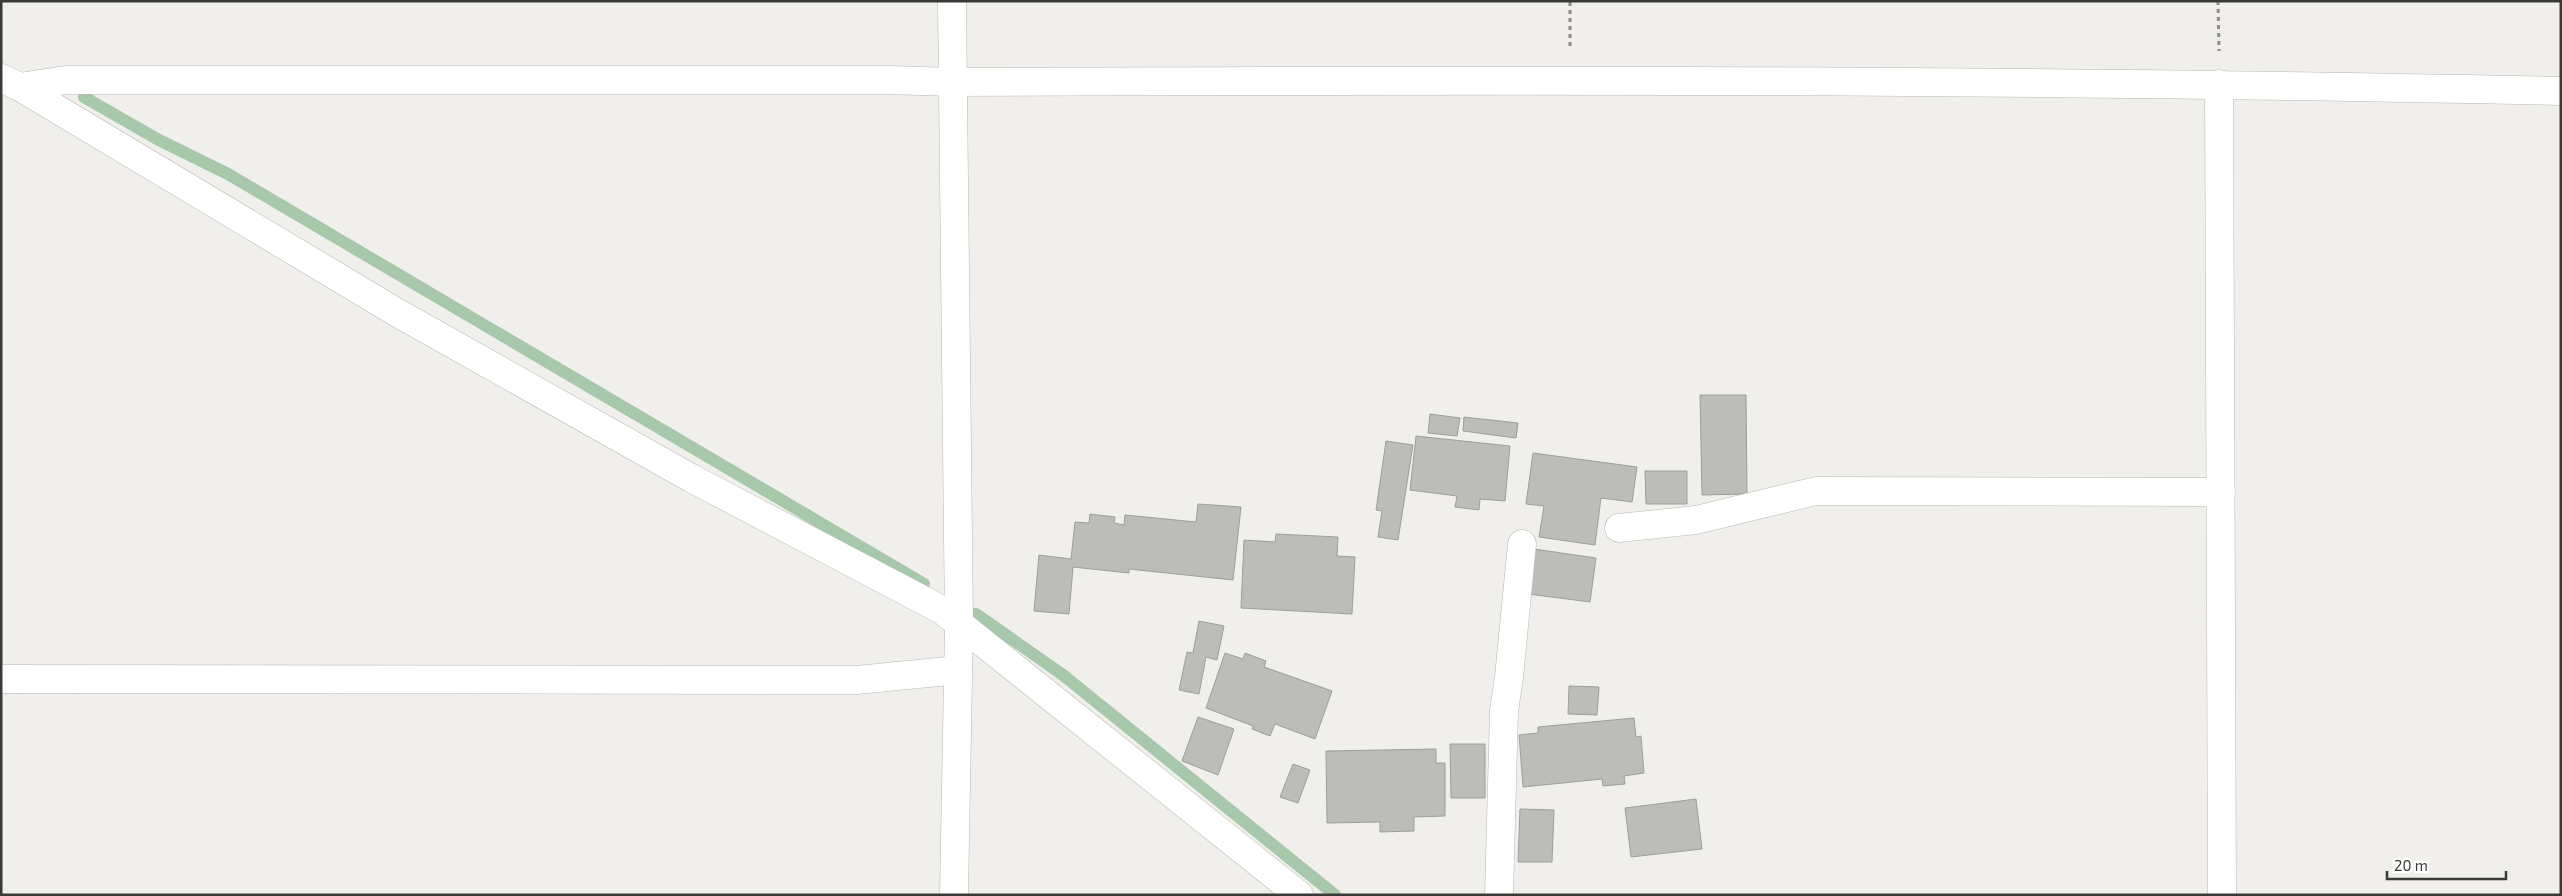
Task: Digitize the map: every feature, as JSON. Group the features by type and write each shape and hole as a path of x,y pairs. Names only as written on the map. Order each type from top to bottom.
{"street":[{"path":"952,1 959,625 954,895"},
{"path":"10,83 66,80 888,80 952,82 1570,80 2219,84 2561,91"},
{"path":"10,83 396,312 691,478 942,610 1300,895"},
{"path":"2219,84 2222,895"},
{"path":"1619,528 1696,520 1816,491 2221,492"},
{"path":"1499,895 1504,712 1510,677 1522,544"},
{"path":"1,679 847,680 958,670"}],"path":[{"path":"1570,1 1570,80"},
{"path":"2218,1 2219,84"}],"building":[{"path":"1700,395 1746,395 1747,494 1702,495"},
{"path":"1430,414 1460,418 1457,436 1428,433"},
{"path":"1464,417 1518,423 1516,438 1463,431"},
{"path":"1416,436 1510,446 1505,501 1480,499 1479,510 1455,507 1457,496 1410,490"},
{"path":"1386,441 1413,445 1398,540 1378,537 1382,511 1376,510"},
{"path":"1533,453 1637,467 1632,502 1601,498 1595,545 1539,537 1544,506 1526,504"},
{"path":"1645,471 1687,471 1687,504 1646,504"},
{"path":"1198,504 1241,507 1233,580 1129,569 1129,573 1073,567 1069,614 1034,611 1039,555 1071,559 1075,522 1089,523 1090,514 1115,517 1114,523 1124,525 1125,515 1196,522"},
{"path":"1276,534 1338,537 1337,556 1355,557 1352,614 1241,608 1244,540 1275,542"},
{"path":"1534,549 1596,558 1590,602 1528,594"},
{"path":"1199,621 1224,626 1217,660 1206,657 1199,694 1179,690 1187,652 1193,653"},
{"path":"1225,653 1243,659 1245,653 1266,661 1264,667 1332,691 1315,739 1275,724 1270,736 1252,729 1253,726 1206,708"},
{"path":"1569,686 1599,687 1597,715 1568,714"},
{"path":"1198,717 1234,729 1218,775 1182,761"},
{"path":"1634,718 1636,737 1641,736 1644,773 1624,776 1625,784 1603,786 1602,779 1523,787 1519,735 1538,733 1538,727"},
{"path":"1450,744 1485,744 1485,798 1451,798"},
{"path":"1436,749 1436,763 1445,763 1445,816 1414,817 1414,831 1380,832 1380,822 1327,823 1326,751"},
{"path":"1293,764 1310,770 1298,803 1280,797"},
{"path":"1696,799 1702,849 1631,857 1625,808"},
{"path":"1520,809 1554,810 1552,862 1518,862"}],"waterway":[{"path":"84,97 157,139 228,174 924,584"},
{"path":"976,614 1063,675 1335,895"}]}
